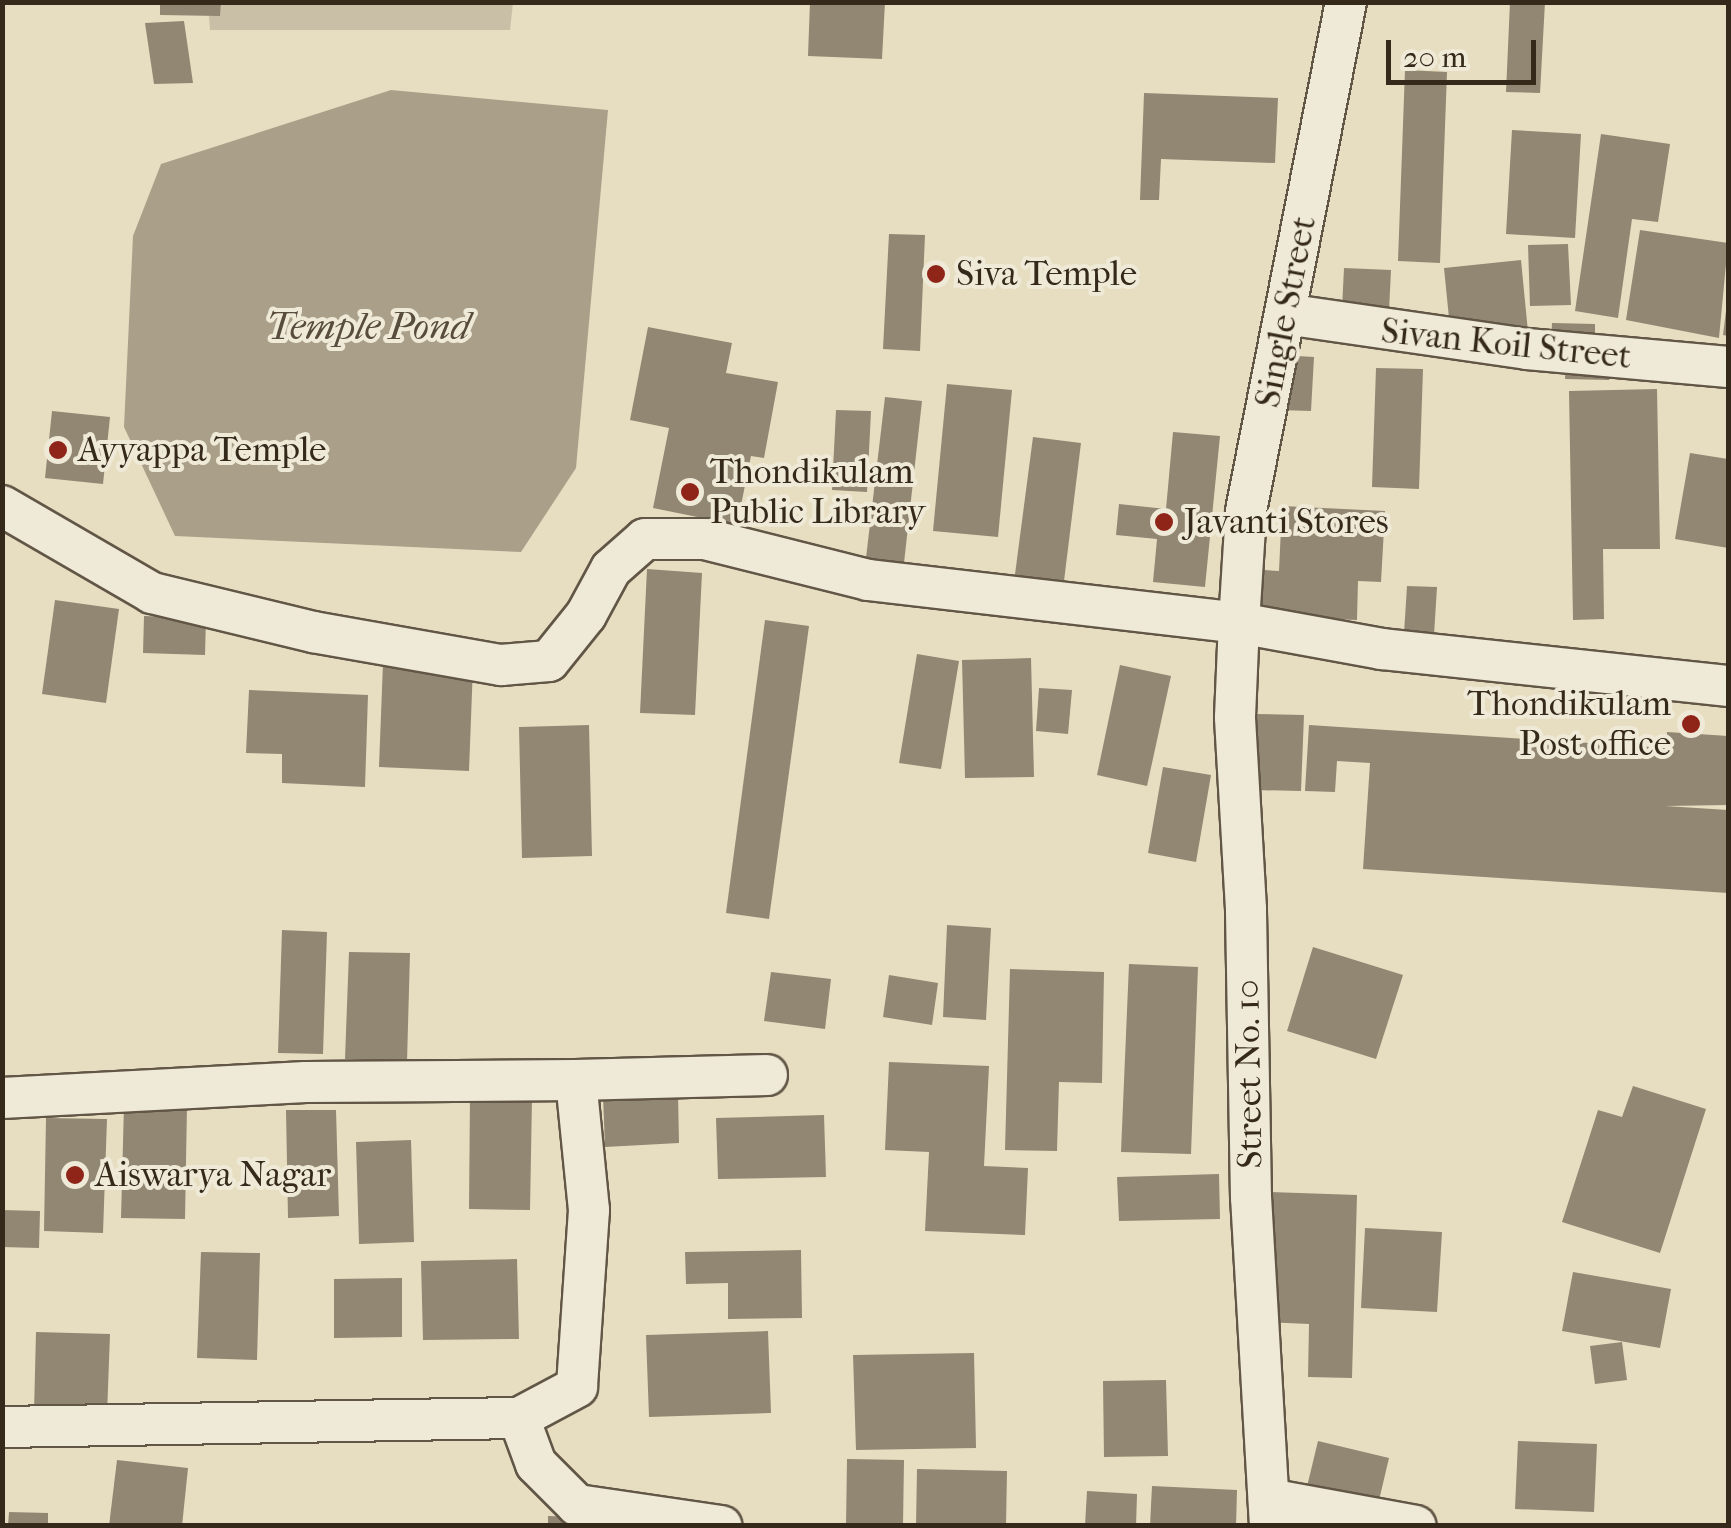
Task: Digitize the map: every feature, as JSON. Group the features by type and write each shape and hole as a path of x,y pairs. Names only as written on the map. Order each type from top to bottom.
{"street":[{"name":"Single Street","path":"1239,623 1246,510 1346,2"},
{"name":"Sivan Koil Street","path":"1285,314 1527,348 1728,366"},
{"path":"2,506 152,593 312,632 500,665 549,661 586,615 611,569 645,539 705,539 920,588 1239,623 1382,649 1728,686"},
{"name":"Street No. 10","path":"1239,623 1235,717 1246,909 1250,1198 1269,1512"},
{"path":"2,1098 306,1082 767,1075"},
{"path":"2,1427 518,1418 577,1387 589,1210 576,1080"},
{"path":"518,1418 536,1464 577,1506 721,1526"},
{"path":"1269,1512 1416,1526"}],"shaded area":[{"path":"208,3 513,3 510,30 210,30"}],"water":[{"name":"Temple Pond","path":"391,90 608,110 576,468 521,552 175,536 124,427 133,236 161,164"}],"building":[{"path":"160,2 221,2 220,16 160,15"},
{"path":"810,2 885,2 882,59 808,56"},
{"path":"1510,2 1545,2 1540,93 1506,92"},
{"path":"184,21 193,83 154,84 145,23"},
{"path":"1405,70 1447,72 1440,263 1398,261"},
{"path":"1144,93 1278,98 1275,163 1161,159 1159,200 1140,200"},
{"path":"1512,130 1581,134 1575,238 1506,234"},
{"path":"1601,134 1670,144 1658,222 1632,219 1618,318 1575,311"},
{"path":"1640,230 1728,243 1719,338 1626,320"},
{"path":"889,234 925,235 920,351 883,349"},
{"path":"1568,244 1571,305 1530,306 1528,245"},
{"path":"1521,260 1528,332 1450,328 1444,268"},
{"path":"1344,268 1391,270 1389,311 1342,309"},
{"path":"1728,311 1728,336 1723,335"},
{"path":"1552,323 1595,324 1595,344 1551,342"},
{"path":"648,327 732,343 726,373 778,382 764,458 751,456 737,525 653,508 669,428 630,420"},
{"path":"1280,355 1314,357 1311,411 1278,410"},
{"path":"1566,359 1610,360 1609,380 1565,379"},
{"path":"1376,368 1423,369 1419,489 1372,487"},
{"path":"947,384 1012,390 998,537 933,531"},
{"path":"1657,389 1660,549 1603,549 1604,619 1573,620 1569,391"},
{"path":"885,397 922,401 904,563 866,558"},
{"path":"836,410 871,411 867,492 832,490"},
{"path":"52,411 110,417 103,484 45,478"},
{"name":"Javanti Stores","path":"1173,432 1220,436 1205,587 1153,582 1157,539 1116,535 1119,504 1166,509"},
{"path":"1033,437 1081,443 1063,589 1014,582"},
{"path":"1690,453 1728,459 1728,548 1675,539"},
{"path":"1282,506 1385,511 1381,582 1358,581 1357,620 1244,615 1246,569 1279,571"},
{"path":"647,569 702,573 695,715 640,713"},
{"path":"1407,586 1437,587 1433,651 1403,649"},
{"path":"55,600 119,609 106,703 42,694"},
{"path":"144,616 206,618 205,655 143,653"},
{"path":"765,620 809,626 769,919 726,913"},
{"path":"917,654 959,661 941,769 899,763"},
{"path":"1031,658 1034,777 965,778 962,660"},
{"path":"383,663 473,666 469,771 379,767"},
{"path":"1120,665 1171,676 1147,786 1097,775"},
{"path":"1039,688 1072,690 1068,734 1036,731"},
{"path":"249,690 368,695 365,787 282,783 282,754 246,753"},
{"path":"1256,714 1304,715 1301,791 1254,790"},
{"path":"589,725 592,856 522,858 519,727"},
{"path":"1309,725 1666,748 1667,732 1728,736 1728,805 1665,806 1728,810 1728,893 1363,869 1370,763 1337,761 1335,792 1305,791"},
{"path":"1163,767 1211,775 1196,862 1148,853"},
{"path":"947,925 991,928 986,1020 943,1017"},
{"path":"282,930 327,932 323,1054 278,1053"},
{"path":"1313,947 1403,975 1376,1059 1287,1031"},
{"path":"349,952 410,953 407,1062 345,1059"},
{"path":"1129,964 1198,967 1191,1154 1121,1152"},
{"path":"1010,969 1104,972 1102,1083 1059,1082 1057,1151 1005,1150"},
{"path":"771,972 831,979 825,1029 764,1021"},
{"path":"889,975 938,983 932,1025 883,1017"},
{"path":"889,1062 989,1066 984,1166 1028,1168 1025,1235 925,1231 929,1152 885,1150"},
{"path":"1633,1086 1706,1109 1660,1253 1562,1222 1598,1110 1622,1117"},
{"path":"678,1094 679,1143 605,1147 603,1096"},
{"path":"470,1096 532,1097 530,1210 469,1209"},
{"path":"124,1105 187,1105 185,1219 121,1218"},
{"path":"286,1110 336,1110 339,1216 288,1218"},
{"path":"824,1115 826,1177 718,1179 716,1118"},
{"name":"Aiswarya Nagar","path":"46,1118 107,1119 103,1233 44,1231"},
{"path":"411,1140 414,1242 359,1244 356,1142"},
{"path":"1219,1174 1220,1219 1119,1221 1117,1177"},
{"path":"1267,1192 1357,1195 1352,1378 1308,1377 1309,1324 1264,1322"},
{"path":"2,1210 40,1211 39,1248 2,1247"},
{"path":"1365,1228 1442,1232 1437,1312 1361,1308"},
{"path":"801,1250 802,1318 728,1319 728,1283 686,1284 685,1252"},
{"path":"201,1252 260,1253 257,1360 197,1358"},
{"path":"517,1259 519,1339 423,1340 421,1261"},
{"path":"1573,1272 1671,1289 1660,1348 1562,1331"},
{"path":"402,1278 402,1337 334,1338 334,1279"},
{"path":"768,1331 771,1413 649,1417 646,1335"},
{"path":"36,1332 110,1334 107,1415 34,1412"},
{"path":"1622,1342 1627,1380 1595,1384 1590,1346"},
{"path":"974,1353 976,1448 856,1450 853,1355"},
{"path":"1166,1380 1168,1456 1104,1457 1103,1381"},
{"path":"1318,1441 1389,1458 1376,1513 1305,1495"},
{"path":"1518,1441 1597,1444 1594,1512 1515,1509"},
{"path":"847,1459 904,1460 903,1526 846,1526"},
{"path":"117,1460 188,1468 182,1526 109,1526"},
{"path":"917,1469 1007,1471 1006,1526 916,1526"},
{"path":"1152,1486 1237,1490 1236,1526 1150,1526"},
{"path":"1087,1491 1137,1494 1136,1526 1085,1526"},
{"path":"9,1512 48,1513 48,1526 8,1526"},
{"path":"548,1516 627,1519 627,1526 548,1526"}],"place":[{"name":"Siva Temple","path":"936,274"},
{"name":"Ayyappa Temple","path":"58,450"},
{"name":"Thondikulam Public Library","path":"690,492"},
{"name":"Javanti Stores","path":"1164,522"},
{"name":"Thondikulam Post office","path":"1691,724"},
{"name":"Aiswarya Nagar","path":"75,1175"}]}
